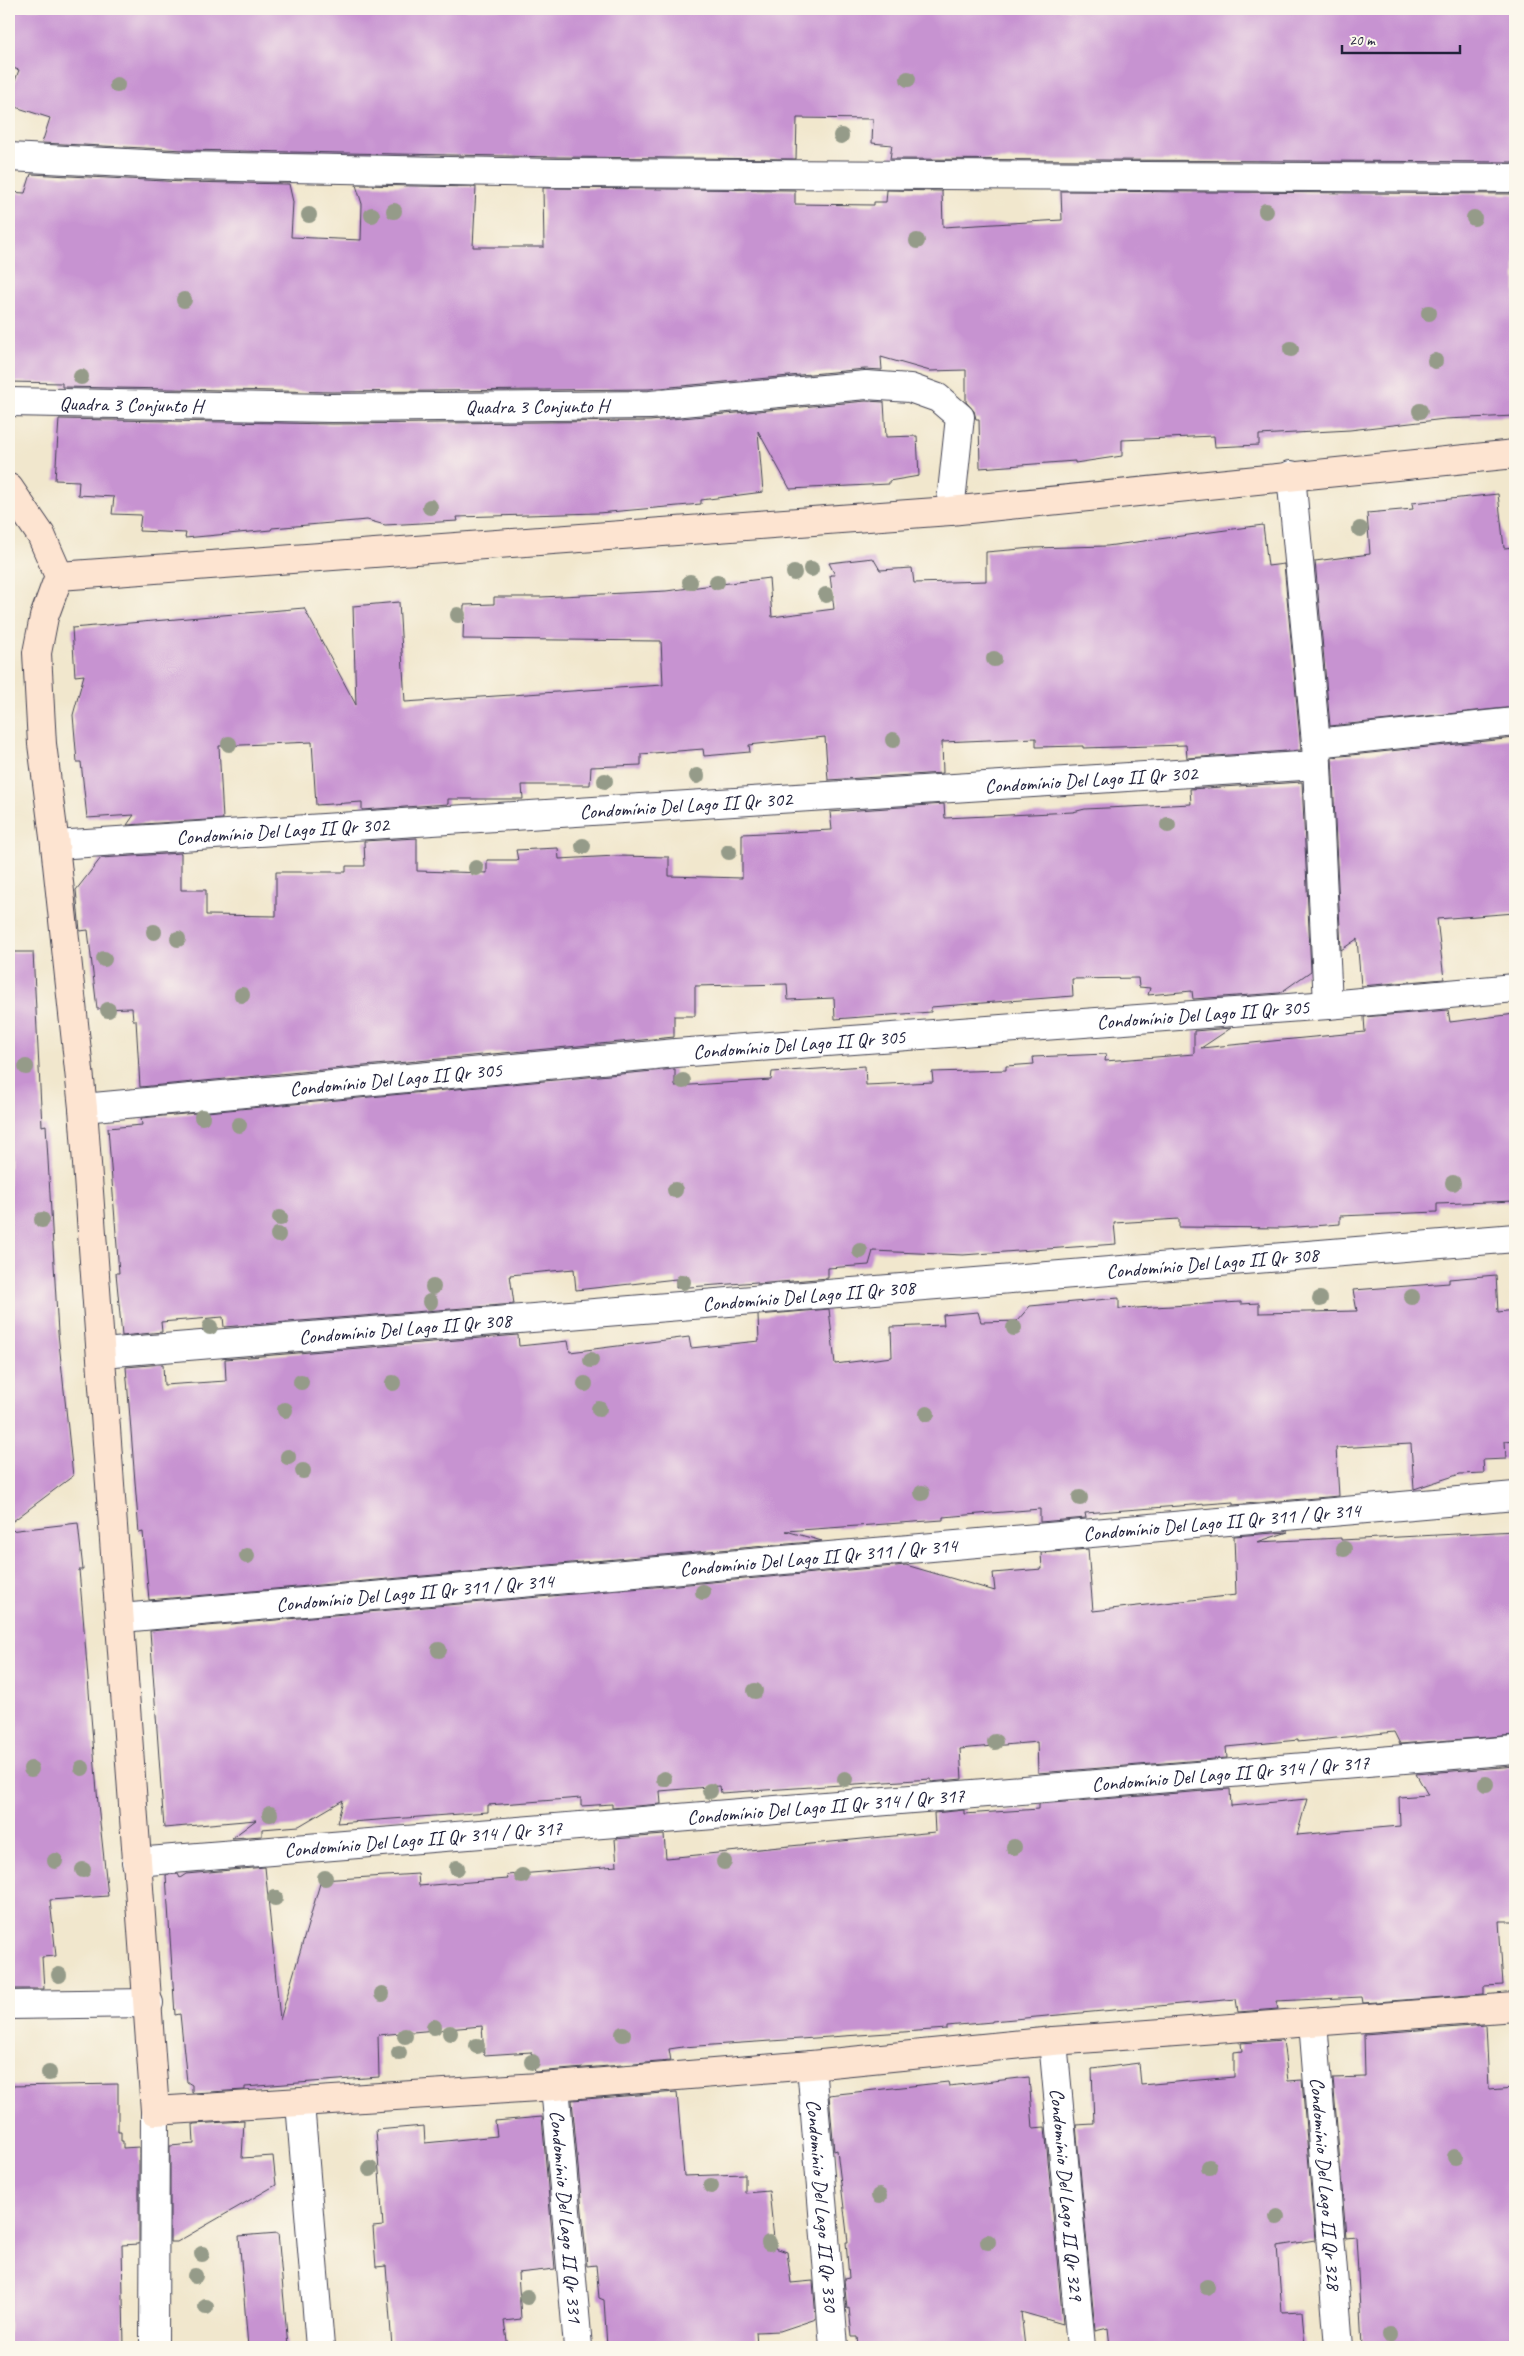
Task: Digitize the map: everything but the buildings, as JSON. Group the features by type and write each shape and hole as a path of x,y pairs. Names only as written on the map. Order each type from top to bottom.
{"street":[{"path":"9,157 184,166 557,173 1515,178"},
{"name":"Quadra 3 Conjunto H","path":"9,402 332,408 650,405 866,385 910,388 938,398 960,417 950,511"},
{"path":"59,576 950,511 1291,475 1515,454"},
{"path":"1291,475 1316,754 1328,1005"},
{"path":"9,488 41,535 59,576 44,616 37,653 42,744 55,845 83,1108 121,1618 136,1862 149,2003 155,2112 154,2347"},
{"name":"Condomínio Del Lago II Qr 302","path":"55,845 1316,754 1515,722"},
{"name":"Condomínio Del Lago II Qr 305","path":"83,1108 676,1053 1328,1005 1515,988"},
{"name":"Condomínio Del Lago II Qr 308","path":"102,1353 1515,1238"},
{"name":"Condomínio Del Lago II Qr 311 / Qr 314","path":"121,1618 1515,1496"},
{"name":"Condomínio Del Lago II Qr 314 / Qr 317","path":"136,1862 1515,1750"},
{"path":"9,2005 149,2003"},
{"path":"155,2112 555,2086 811,2065 1052,2041 1515,2006"},
{"name":"Condomínio Del Lago II Qr 328","path":"1313,2022 1339,2347"},
{"name":"Condomínio Del Lago II Qr 329","path":"1052,2041 1082,2347"},
{"name":"Condomínio Del Lago II Qr 330","path":"811,2065 834,2347"},
{"name":"Condomínio Del Lago II Qr 331","path":"555,2086 578,2347"},
{"path":"300,2104 320,2347"}]}
